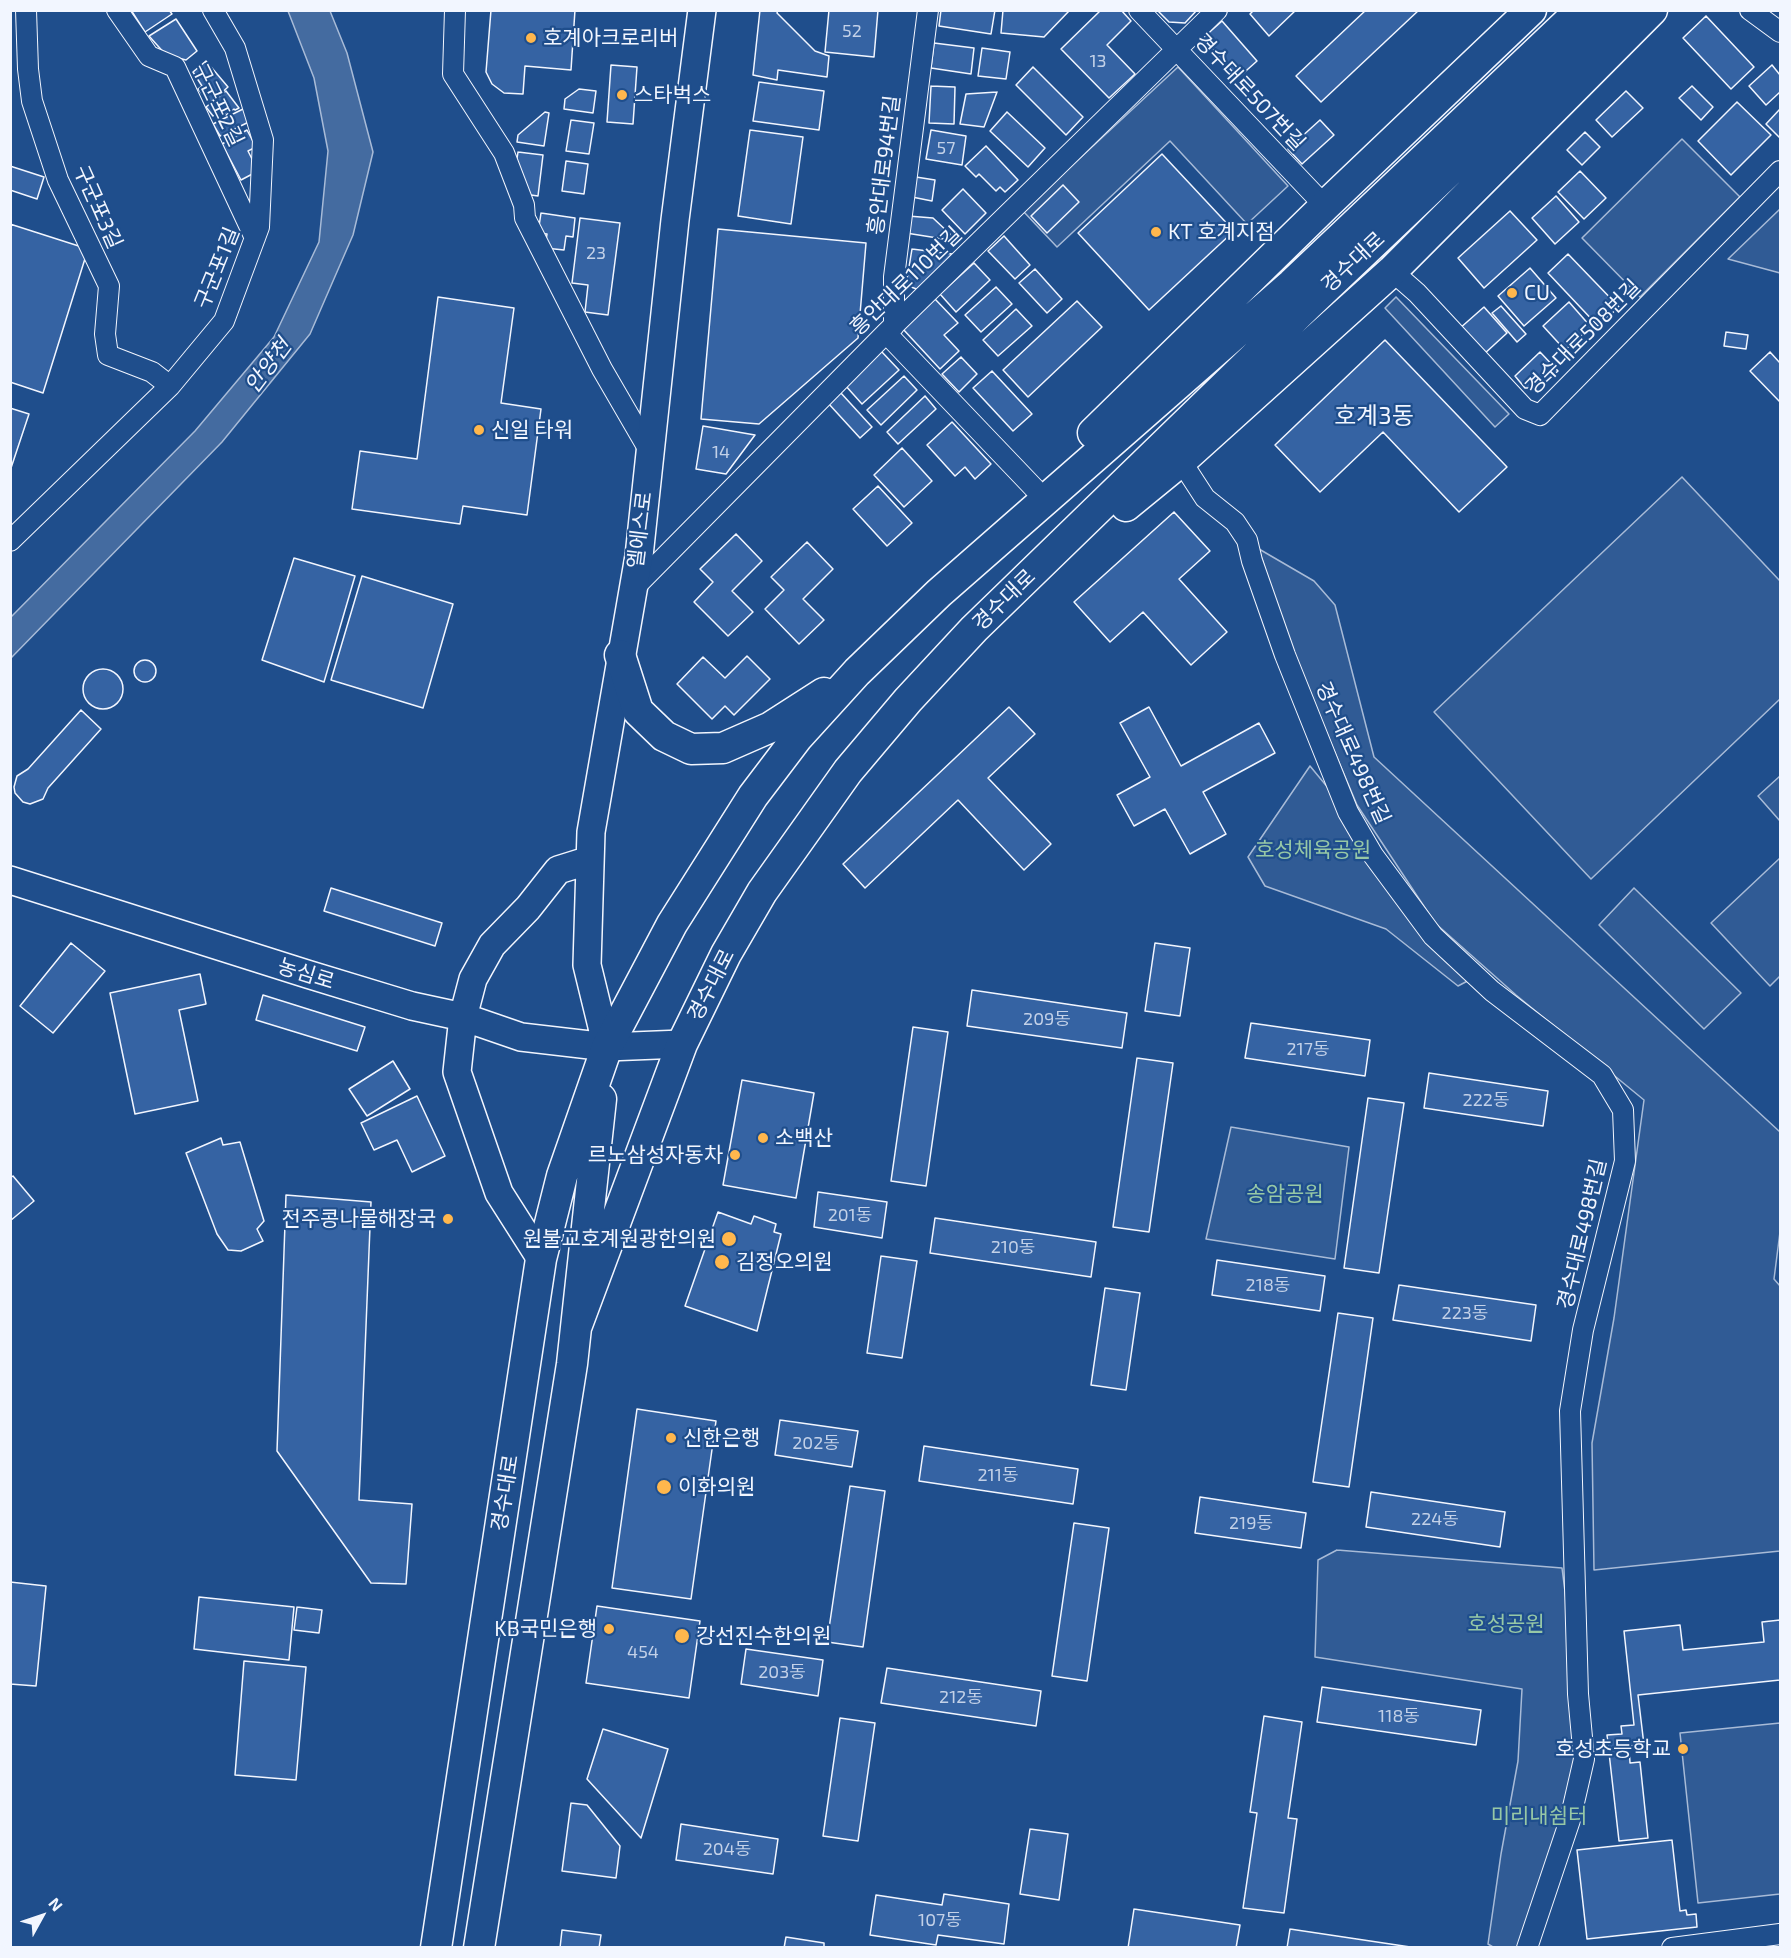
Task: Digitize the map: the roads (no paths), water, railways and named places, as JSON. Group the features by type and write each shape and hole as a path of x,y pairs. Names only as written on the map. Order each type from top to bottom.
{"main road":[{"path":"939,592 1035,489 1325,206 1531,10"},
{"name":"경수대로","path":"436,1947 541,1259 562,1176 607,1047 672,924 753,796 797,738 857,672 939,592 1292,284 1581,10"},
{"name":"경수대로","path":"577,1325 682,1044 726,954 762,892 848,771 908,700 974,628 1308,305 1619,10"},
{"path":"974,628 1181,461 1392,271 1652,10"},
{"path":"620,655 638,711 664,736 692,749 723,748 771,727 857,672"},
{"name":"경수대로","path":"478,1947 577,1325 607,1047"}],"street":[{"name":"구군포3길","path":"26,10 28,69 32,101 58,180 109,286 105,334 108,355 152,372 170,386"},
{"name":"구군포2길","path":"117,10 149,56 175,67 255,238"},
{"name":"구군포1길","path":"10,541 170,386 224,321 259,227 263,140 235,48 213,10"},
{"path":"455,10 453,74 504,153 524,205 525,218 602,369 649,450"},
{"name":"엘에스로","path":"607,1047 587,965 591,832 639,556 649,450 702,10"},
{"name":"흥안대로94번길","path":"890,329 894,277 928,10"},
{"name":"경수대로507번길","path":"1139,10 1325,206"},
{"name":"흥안대로110번길","path":"632,590 890,329 1217,10"},
{"path":"1750,10 1780,32"},
{"name":"경수대로508번길","path":"1392,271 1417,293 1525,409 1540,415 1780,171"},
{"path":"890,329 1035,489"},
{"name":"경수대로498번길","path":"1181,461 1205,498 1234,522 1247,540 1252,561 1293,676 1348,812 1373,855 1433,936 1492,991 1602,1075 1623,1110 1625,1161 1583,1330 1570,1411 1578,1683 1584,1759 1570,1820 1527,1947"},
{"path":"541,1259 499,1193 457,1072 463,1017 473,979 492,945 528,908 558,870 590,860"},
{"name":"농심로","path":"10,880 412,1006 463,1017 521,1037 607,1047 682,1044"},
{"path":"1672,1947 1780,1934"}],"water":[{"name":"안양천","path":"288,11 330,11 347,53 373,152 353,235 310,334 222,442 11,658 11,617 195,431 274,337 319,242 328,151 314,78"}],"place":[{"name":"호계아크로리버","path":"531,38"},
{"name":"스타벅스","path":"622,95"},
{"name":"KT 호계지점","path":"1156,232"},
{"name":"CU","path":"1512,293"},
{"name":"신일 타워","path":"479,430"},
{"name":"소백산","path":"763,1138"},
{"name":"르노삼성자동차","path":"735,1155"},
{"name":"전주콩나물해장국","path":"448,1219"},
{"name":"원불교호계원광한의원","path":"729,1239"},
{"name":"김정오의원","path":"722,1262"},
{"name":"신한은행","path":"671,1438"},
{"name":"이화의원","path":"664,1487"},
{"name":"KB국민은행","path":"609,1629"},
{"name":"강선진수한의원","path":"682,1636"},
{"name":"호성초등학교","path":"1683,1749"}],"district":[{"name":"호계3동","path":"1374,416"}],"park label":[{"name":"호성체육공원","path":"1313,850"},
{"name":"송암공원","path":"1285,1194"},
{"name":"호성공원","path":"1506,1624"},
{"name":"미리내쉼터","path":"1539,1816"}]}
